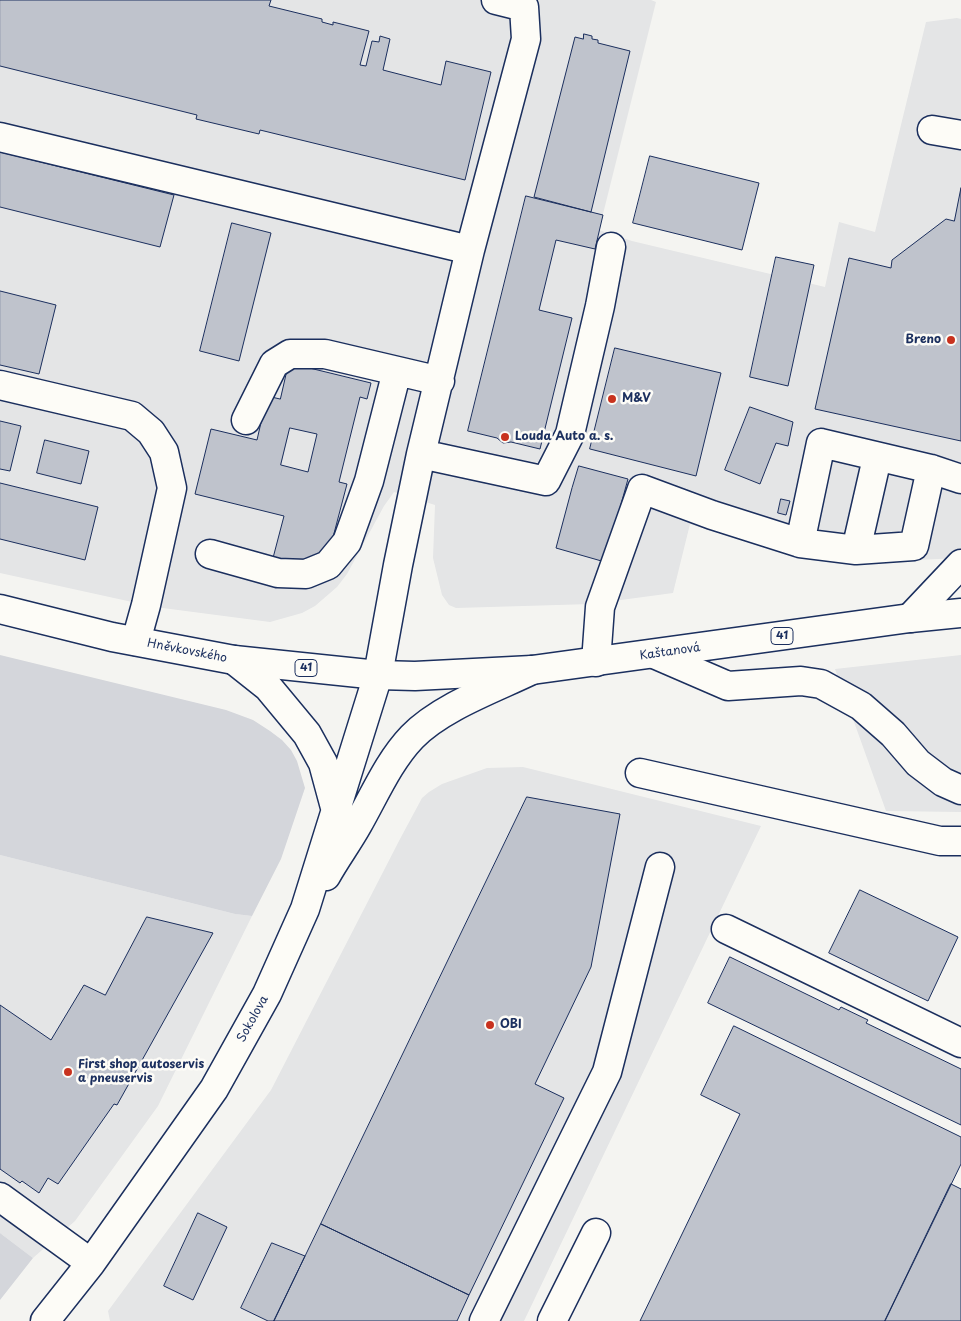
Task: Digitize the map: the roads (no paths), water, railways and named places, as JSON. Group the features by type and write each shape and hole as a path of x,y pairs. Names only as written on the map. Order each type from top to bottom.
{"street":[{"name":"Sokolova","path":"55,1317 214,1089 267,994 305,909 378,675 421,454 470,250 526,39 524,7 496,0"},
{"path":"932,130 961,135"},
{"path":"0,137 470,250"},
{"path":"421,454 546,481 570,434 600,306 611,247"},
{"path":"246,420 274,364 290,354 325,354 440,381"},
{"path":"210,554 278,574 306,574 328,565 347,542 369,481 397,371"},
{"path":"0,384 132,416 151,432 164,452 172,488 136,641"},
{"path":"800,543 821,444 931,469 961,479"},
{"path":"856,550 877,458"},
{"path":"596,662 600,608 642,489 712,515 800,543 856,550 914,546 931,469"},
{"path":"910,618 961,564"},
{"name":"Hněvkovského","path":"0,608 136,641 234,660 378,675"},
{"name":"Kaštanová","path":"378,675 415,676 532,670 910,618 961,613"},
{"path":"654,654 728,686 801,681 821,684 862,706 893,734 918,764 943,782 961,790"},
{"path":"234,660 268,687 307,734 322,763 336,811"},
{"path":"305,909 358,825 395,760 413,736 449,709 532,670"},
{"path":"640,773 940,841 961,841"},
{"path":"484,1321 607,1072 660,867"},
{"path":"726,929 961,1043"},
{"path":"0,1198 91,1263"},
{"path":"552,1321 596,1233"}],"place":[{"name":"Breno","path":"951,340"},
{"name":"M&V","path":"612,399"},
{"name":"Louda Auto a. s.","path":"505,437"},
{"name":"OBI","path":"490,1025"},
{"name":"First shop autoservis a pneuservis","path":"68,1072"}]}
